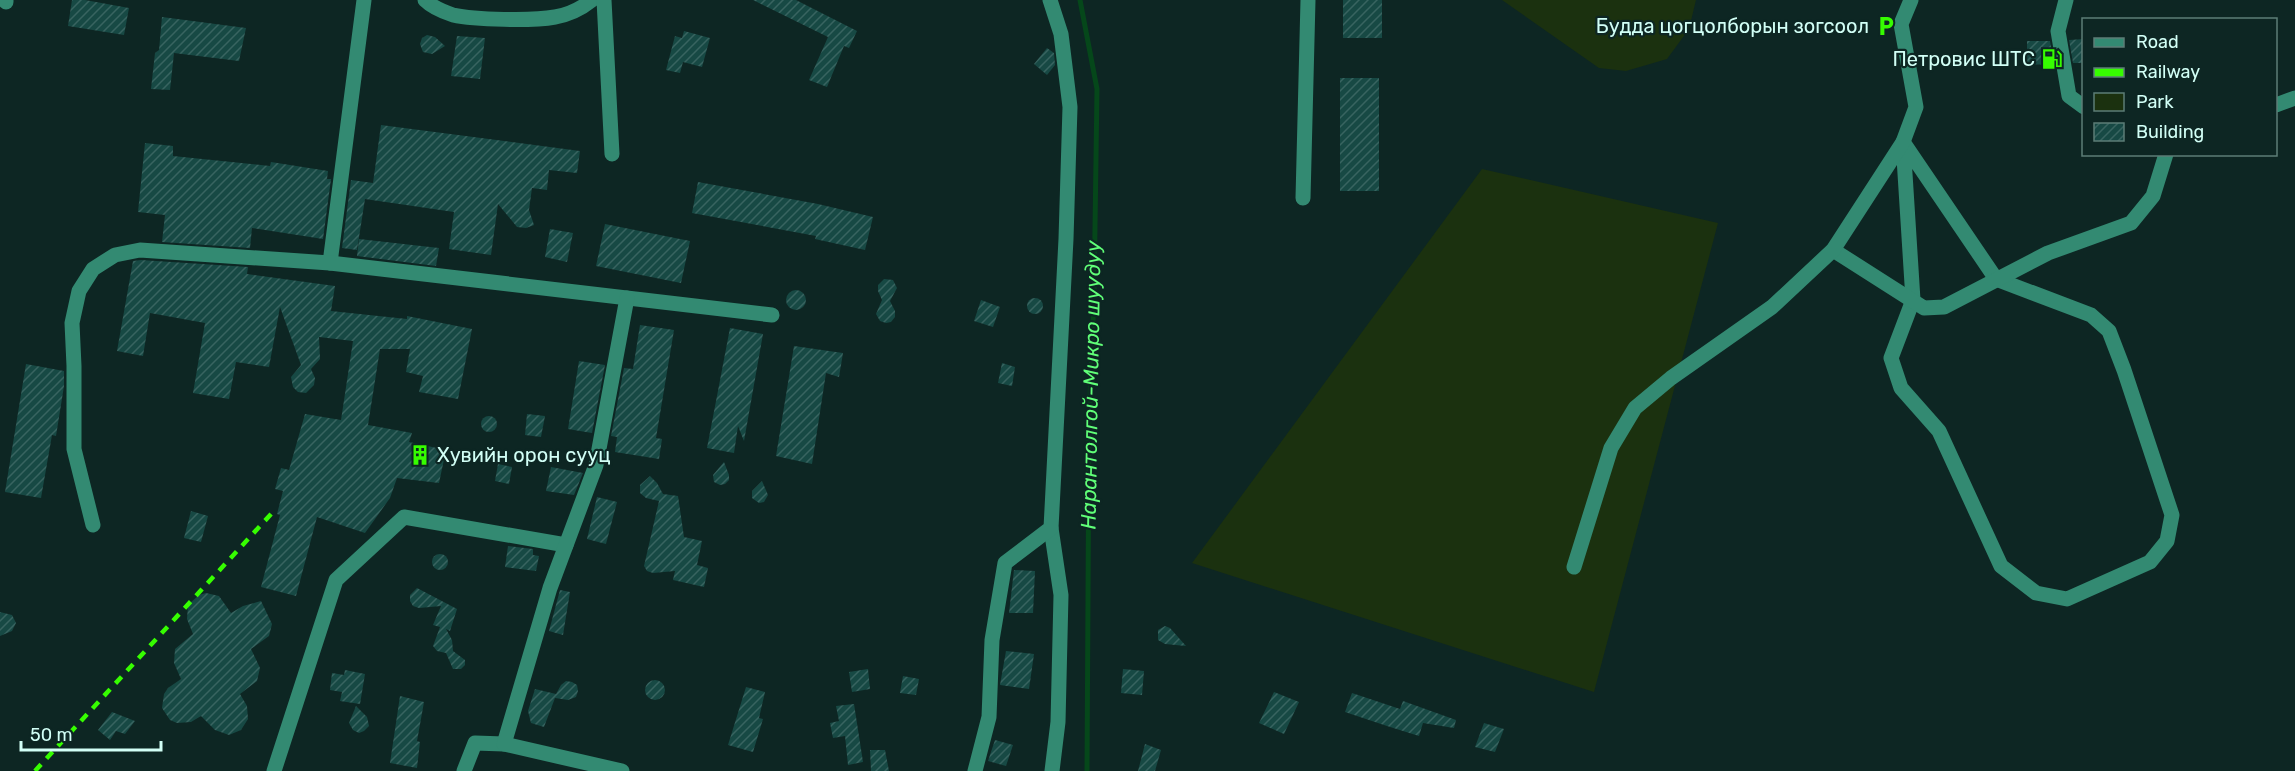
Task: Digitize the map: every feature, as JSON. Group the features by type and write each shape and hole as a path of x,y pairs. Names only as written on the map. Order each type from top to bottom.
{"lane":[{"path":"330,263 364,0"},
{"path":"425,0 430,5 453,15 499,19 556,17 582,8 592,0"},
{"path":"604,0 612,154"},
{"path":"1050,0 1061,34 1070,107 1052,528 1060,595 1058,722 1052,771"},
{"path":"1303,198 1308,0"},
{"path":"1575,567 1611,448 1635,408 1671,378 1772,307 1833,250 1903,142 1916,107 1901,24 1911,0"},
{"path":"2066,0 2058,31 2069,96 2082,106"},
{"path":"2277,105 2295,98"},
{"path":"1903,142 1996,279 2091,315 2109,332 2124,370 2172,515 2168,541 2150,562 2067,599 2036,593 2001,566 1939,431 1901,388 1891,358 1912,300 1903,142"},
{"path":"1833,250 1924,308 1944,307 2048,253 2131,223 2153,196 2165,156"},
{"path":"93,525 74,449 72,323 78,291 93,269 115,255 140,250 330,263 772,315"},
{"path":"504,744 550,588 596,465 627,298"},
{"path":"274,771 336,580 404,517 566,545"},
{"path":"975,771 989,717 993,640 1005,563 1052,528"},
{"path":"464,771 475,743 504,744 622,771"}],"green space":[{"path":"1502,0 1696,0 1689,29 1667,59 1626,71 1599,68"},
{"path":"1482,169 1718,223 1594,692 1192,563"}],"building":[{"path":"72,0 85,0 129,8 124,35 68,26"},
{"path":"753,0 796,0 857,31 849,48 844,46 827,87 809,80 828,37"},
{"path":"1343,0 1382,0 1382,38 1343,38"},
{"path":"162,17 246,28 239,61 174,53 170,90 151,89 155,53 159,50"},
{"path":"684,31 710,38 702,67 683,62 680,73 666,70 675,36 682,38"},
{"path":"427,35 435,37 445,46 432,54 423,52 420,44 422,38"},
{"path":"457,36 485,38 480,79 451,76"},
{"path":"2082,39 2082,63 2073,63 2069,40"},
{"path":"2027,41 2050,41 2054,64 2027,65"},
{"path":"1047,48 1054,53 1055,65 1047,75 1034,64"},
{"path":"1340,78 1379,78 1379,191 1340,191"},
{"path":"381,125 580,151 577,173 549,170 547,190 532,188 529,210 534,225 526,228 517,227 498,204 491,255 449,249 454,212 365,199 357,250 342,248 351,180 373,183"},
{"path":"145,143 173,146 173,156 270,166 271,162 328,171 327,179 331,179 323,239 252,228 250,248 162,242 165,215 138,212"},
{"path":"698,182 818,204 873,217 865,250 815,239 816,236 692,213"},
{"path":"605,224 690,241 681,283 596,266"},
{"path":"550,229 573,233 567,262 545,257"},
{"path":"359,239 439,248 436,266 357,256"},
{"path":"133,261 248,267 247,274 335,286 331,311 407,319 407,316 472,329 458,399 419,392 423,376 406,372 410,349 380,349 368,425 412,433 409,442 446,450 439,483 397,478 390,498 365,533 317,517 296,596 261,587 280,515 277,514 283,491 275,489 281,468 289,470 305,414 341,420 353,341 319,337 320,359 311,369 315,378 314,385 306,393 298,392 293,387 291,377 301,365 280,307 269,367 236,362 229,399 193,393 205,323 150,313 143,356 117,351"},
{"path":"884,279 893,280 897,288 890,301 895,317 891,322 886,323 880,321 876,314 882,300 878,285"},
{"path":"796,290 803,293 806,300 803,307 796,310 789,307 786,300 789,293"},
{"path":"1032,298 1038,298 1043,306 1041,312 1032,314 1027,309 1027,303"},
{"path":"981,300 1000,307 993,327 974,321"},
{"path":"640,325 674,330 656,438 662,439 659,459 615,452 617,437 611,436 624,368 633,369"},
{"path":"730,328 763,334 744,441 738,426 734,453 707,448"},
{"path":"794,346 843,353 839,377 826,373 812,464 776,456"},
{"path":"579,361 605,365 592,433 568,429"},
{"path":"1002,363 1015,367 1012,386 998,383"},
{"path":"26,364 64,371 64,386 56,436 52,435 41,498 5,492"},
{"path":"527,414 545,416 541,437 525,435"},
{"path":"486,416 492,416 497,424 495,430 486,432 481,427 481,421"},
{"path":"724,462 729,480 720,485 714,482 713,475"},
{"path":"498,464 512,467 509,484 495,481"},
{"path":"551,467 583,473 574,495 546,491"},
{"path":"650,476 663,494 678,496 684,537 702,541 697,565 708,568 704,587 673,580 675,571 653,573 647,571 644,566 659,501 646,498 640,493 640,485"},
{"path":"762,481 768,495 764,502 759,503 752,498 752,491"},
{"path":"597,497 617,502 606,544 587,539"},
{"path":"191,511 208,516 201,542 184,538"},
{"path":"508,546 533,549 533,555 539,556 536,571 505,567"},
{"path":"437,554 443,554 448,562 446,568 437,570 432,565 432,559"},
{"path":"1014,570 1035,571 1033,613 1009,613"},
{"path":"417,588 457,609 450,631 446,629 452,640 453,651 465,660 465,665 461,669 453,669 446,653 437,651 433,646 440,627 433,625 441,606 419,608 413,606 410,595"},
{"path":"560,590 570,592 563,635 549,631"},
{"path":"206,593 219,596 231,613 243,606 261,601 272,624 269,636 251,649 260,668 257,681 240,694 247,706 248,719 241,730 229,735 215,730 201,716 191,722 177,723 170,720 162,708 164,694 168,688 181,679 174,663 175,649 193,634 187,619 188,605 199,595"},
{"path":"0,612 12,615 16,623 12,631 0,636"},
{"path":"1165,626 1170,628 1186,646 1165,644 1158,640 1158,630"},
{"path":"1006,651 1034,654 1029,689 1000,685"},
{"path":"868,669 870,689 852,692 849,672"},
{"path":"1123,669 1144,671 1142,695 1121,693"},
{"path":"345,670 365,674 360,704 340,701 342,692 330,690 332,673 344,675"},
{"path":"903,676 919,679 916,695 900,693"},
{"path":"655,680 662,683 665,690 662,697 655,700 648,697 645,690 648,683"},
{"path":"566,681 577,685 576,697 568,700 555,698 544,727 531,723 528,711 535,689 556,694"},
{"path":"746,687 765,692 759,718 763,719 753,752 728,745"},
{"path":"1274,692 1299,702 1284,734 1259,723"},
{"path":"1352,693 1400,709 1403,701 1456,720 1454,728 1423,723 1419,736 1345,712"},
{"path":"400,696 424,702 417,741 420,742 417,768 390,763"},
{"path":"854,704 863,762 848,765 845,736 833,738 830,723 839,721 836,706"},
{"path":"356,706 367,717 369,726 359,733 353,730 349,723"},
{"path":"112,712 135,721 125,734 116,731 110,740 98,730"},
{"path":"1484,723 1504,729 1495,752 1475,747"},
{"path":"995,740 1013,745 1006,766 988,761"},
{"path":"1145,744 1161,750 1155,771 1138,771"},
{"path":"870,750 885,750 889,771 871,771"}],"waterway":[{"name":"Нарантолгой-Микро шуудуу","path":"1080,0 1097,89 1094,298 1089,423 1087,771"}],"railway":[{"path":"35,771 272,513"}],"place":[{"name":"Будда цогцолборын зогсоол","path":"1886,26"},
{"name":"Петровис ШТС","path":"2052,59"},
{"name":"Хувийн орон сууц","path":"420,455"}]}
